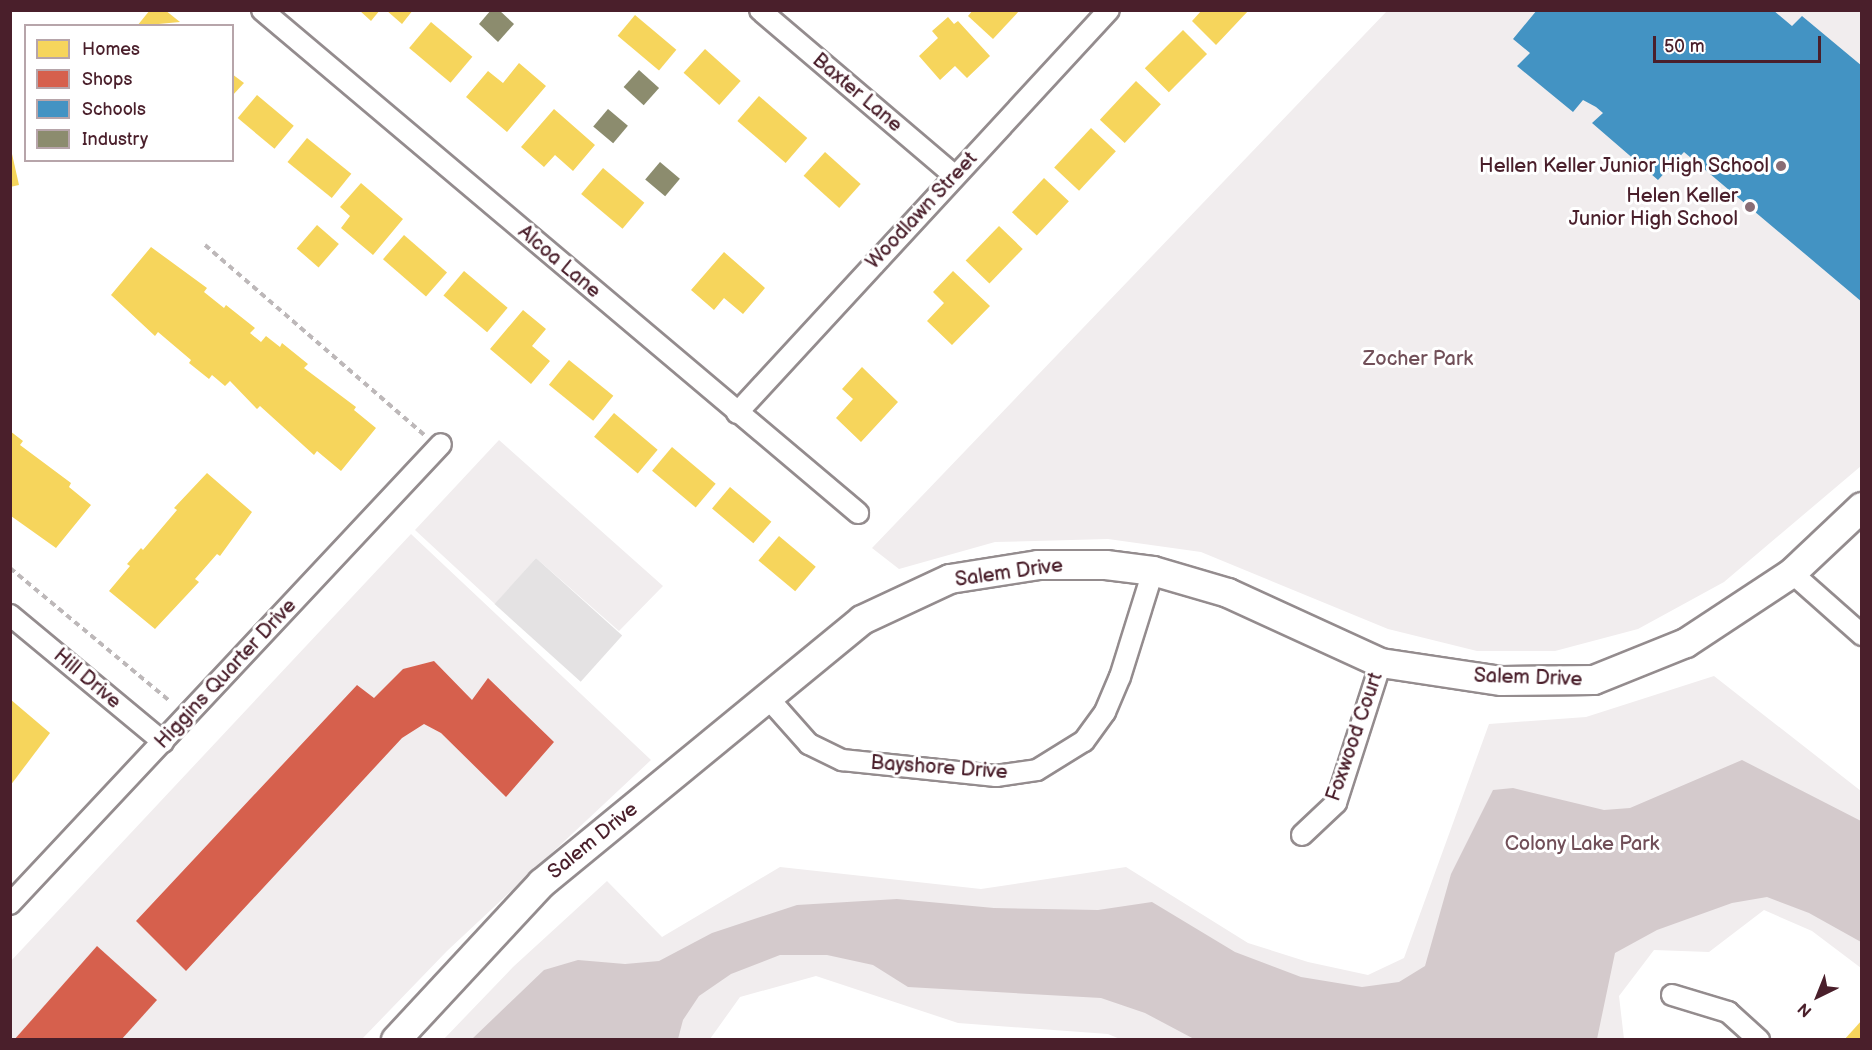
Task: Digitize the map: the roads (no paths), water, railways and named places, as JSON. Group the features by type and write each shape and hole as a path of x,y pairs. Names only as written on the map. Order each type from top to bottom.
{"street":[{"name":"Alcoa Lane","path":"262,10 736,413 858,513"},
{"name":"Baxter Lane","path":"760,10 954,175"},
{"name":"Woodlawn Street","path":"736,413 1109,10"},
{"name":"Higgins Quarter Drive","path":"10,904 439,446"},
{"name":"Salem Drive","path":"396,1040 542,883 862,620 950,579 1038,565 1106,565 1153,572 1228,593 1381,663 1502,681 1594,680 1686,643 1792,573 1862,507"},
{"name":"Bayshore Drive","path":"768,698 809,744 842,759 996,776 1037,770 1084,741 1105,712 1120,677 1153,572"},
{"path":"1792,573 1862,635"},
{"name":"Hill Drive","path":"10,615 163,742"},
{"name":"Foxwood Court","path":"1302,835 1336,803 1381,663"},
{"path":"1672,995 1728,1012 1759,1040"}],"place":[{"name":"Hellen Keller Junior High School","path":"1781,166"},
{"name":"Helen Keller Junior High School","path":"1750,207"}],"park label":[{"name":"Zocher Park","path":"1418,359"},
{"name":"Colony Lake Park","path":"1582,844"}]}
